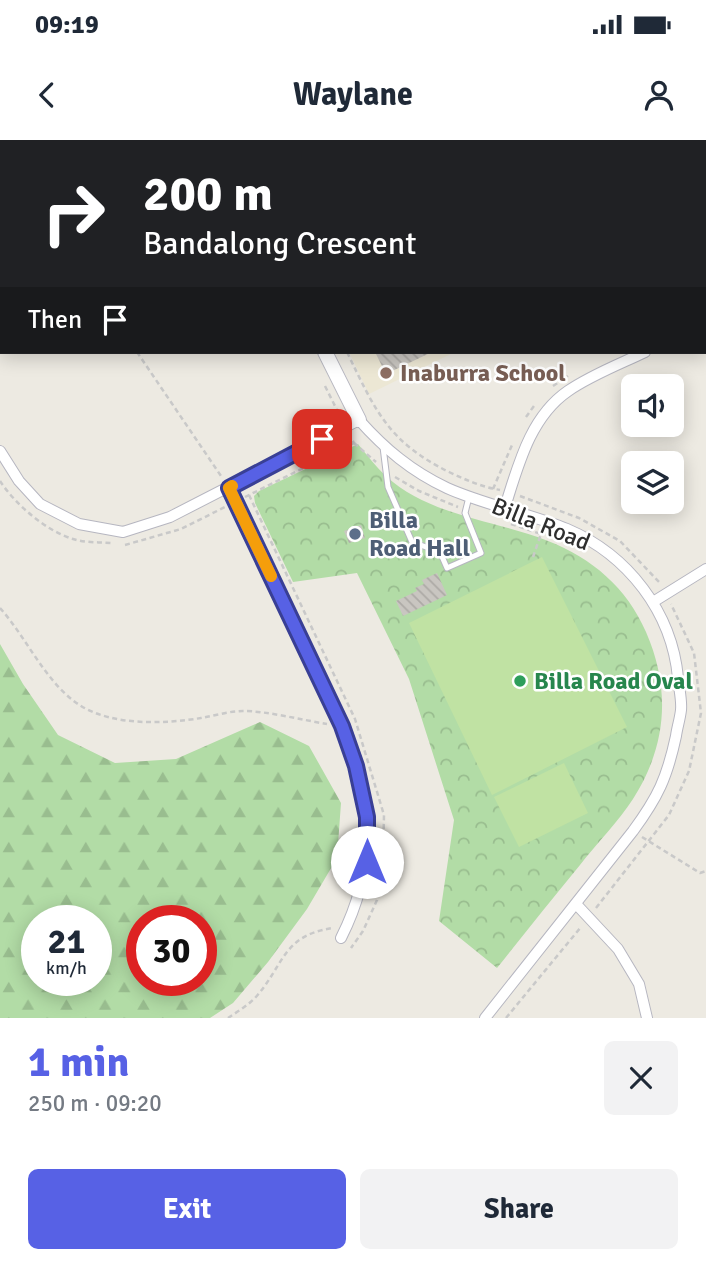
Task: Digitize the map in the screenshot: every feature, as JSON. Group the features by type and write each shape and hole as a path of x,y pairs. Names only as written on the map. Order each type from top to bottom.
{"street":[{"name":"Billa Road","path":"326,354 359,420 383,447 428,478 469,496 568,530 611,554 642,586 653,602 664,620 676,658 681,710 669,770 654,802 485,1018"},
{"path":"505,507 519,461 534,430 551,405 568,391 641,354"},
{"path":"0,451 19,481 40,504 79,524 123,532 170,517 359,420"},
{"path":"229,488 342,726 356,766 367,817 367,862 359,899 341,938"},
{"path":"653,602 706,569"},
{"path":"576,904 618,949 639,984 646,1018"}],"lane":[{"path":"383,447 388,487 412,542 440,552 447,568 481,553 465,513 469,496"}],"path":[{"path":"138,354 229,488"},
{"path":"348,354 377,412 405,446 436,466 471,483 510,492 579,518 620,541 659,582 694,653 701,713 689,771 669,816 506,1018"},
{"path":"0,608 13,622 50,677 81,706 110,717 144,722 197,719 243,711 342,726"},
{"path":"633,831 700,873 706,871"},
{"path":"228,1018 254,999 289,949 305,935 347,927"}],"shaded area":[{"name":"Inaburra School","path":"350,354 451,354 369,394"}],"green space":[{"path":"358,444 386,476 422,500 463,516 548,541 579,556 606,576 629,602 654,653 662,696 662,717 653,759 644,779 621,816 497,968 439,921 454,820 409,679 357,573 293,582 255,503 254,496 259,491"},
{"name":"Billa Road Oval","path":"542,557 627,727 492,795 409,623"},
{"path":"0,644 23,684 58,735 115,763 176,759 260,722 309,746 341,803 337,858 307,909 268,962 233,1003 210,1018 0,1018"},
{"path":"564,763 588,813 519,847 494,797"}],"building":[{"path":"376,354 428,354 386,374"},
{"name":"Billa Road Hall","path":"361,525 365,538 349,543 344,531"},
{"path":"437,573 447,595 403,616 396,601 417,591 415,588 424,584 422,580"}],"slow traffic":[{"path":"232,486 229,488 271,576"}],"place":[{"name":"Inaburra School","path":"386,373"},
{"name":"Billa Road Hall","path":"355,534"},
{"name":"Billa Road Oval","path":"520,681"}],"route":[{"path":"322,439 229,488 342,726 356,766 367,817 367,862"}]}
